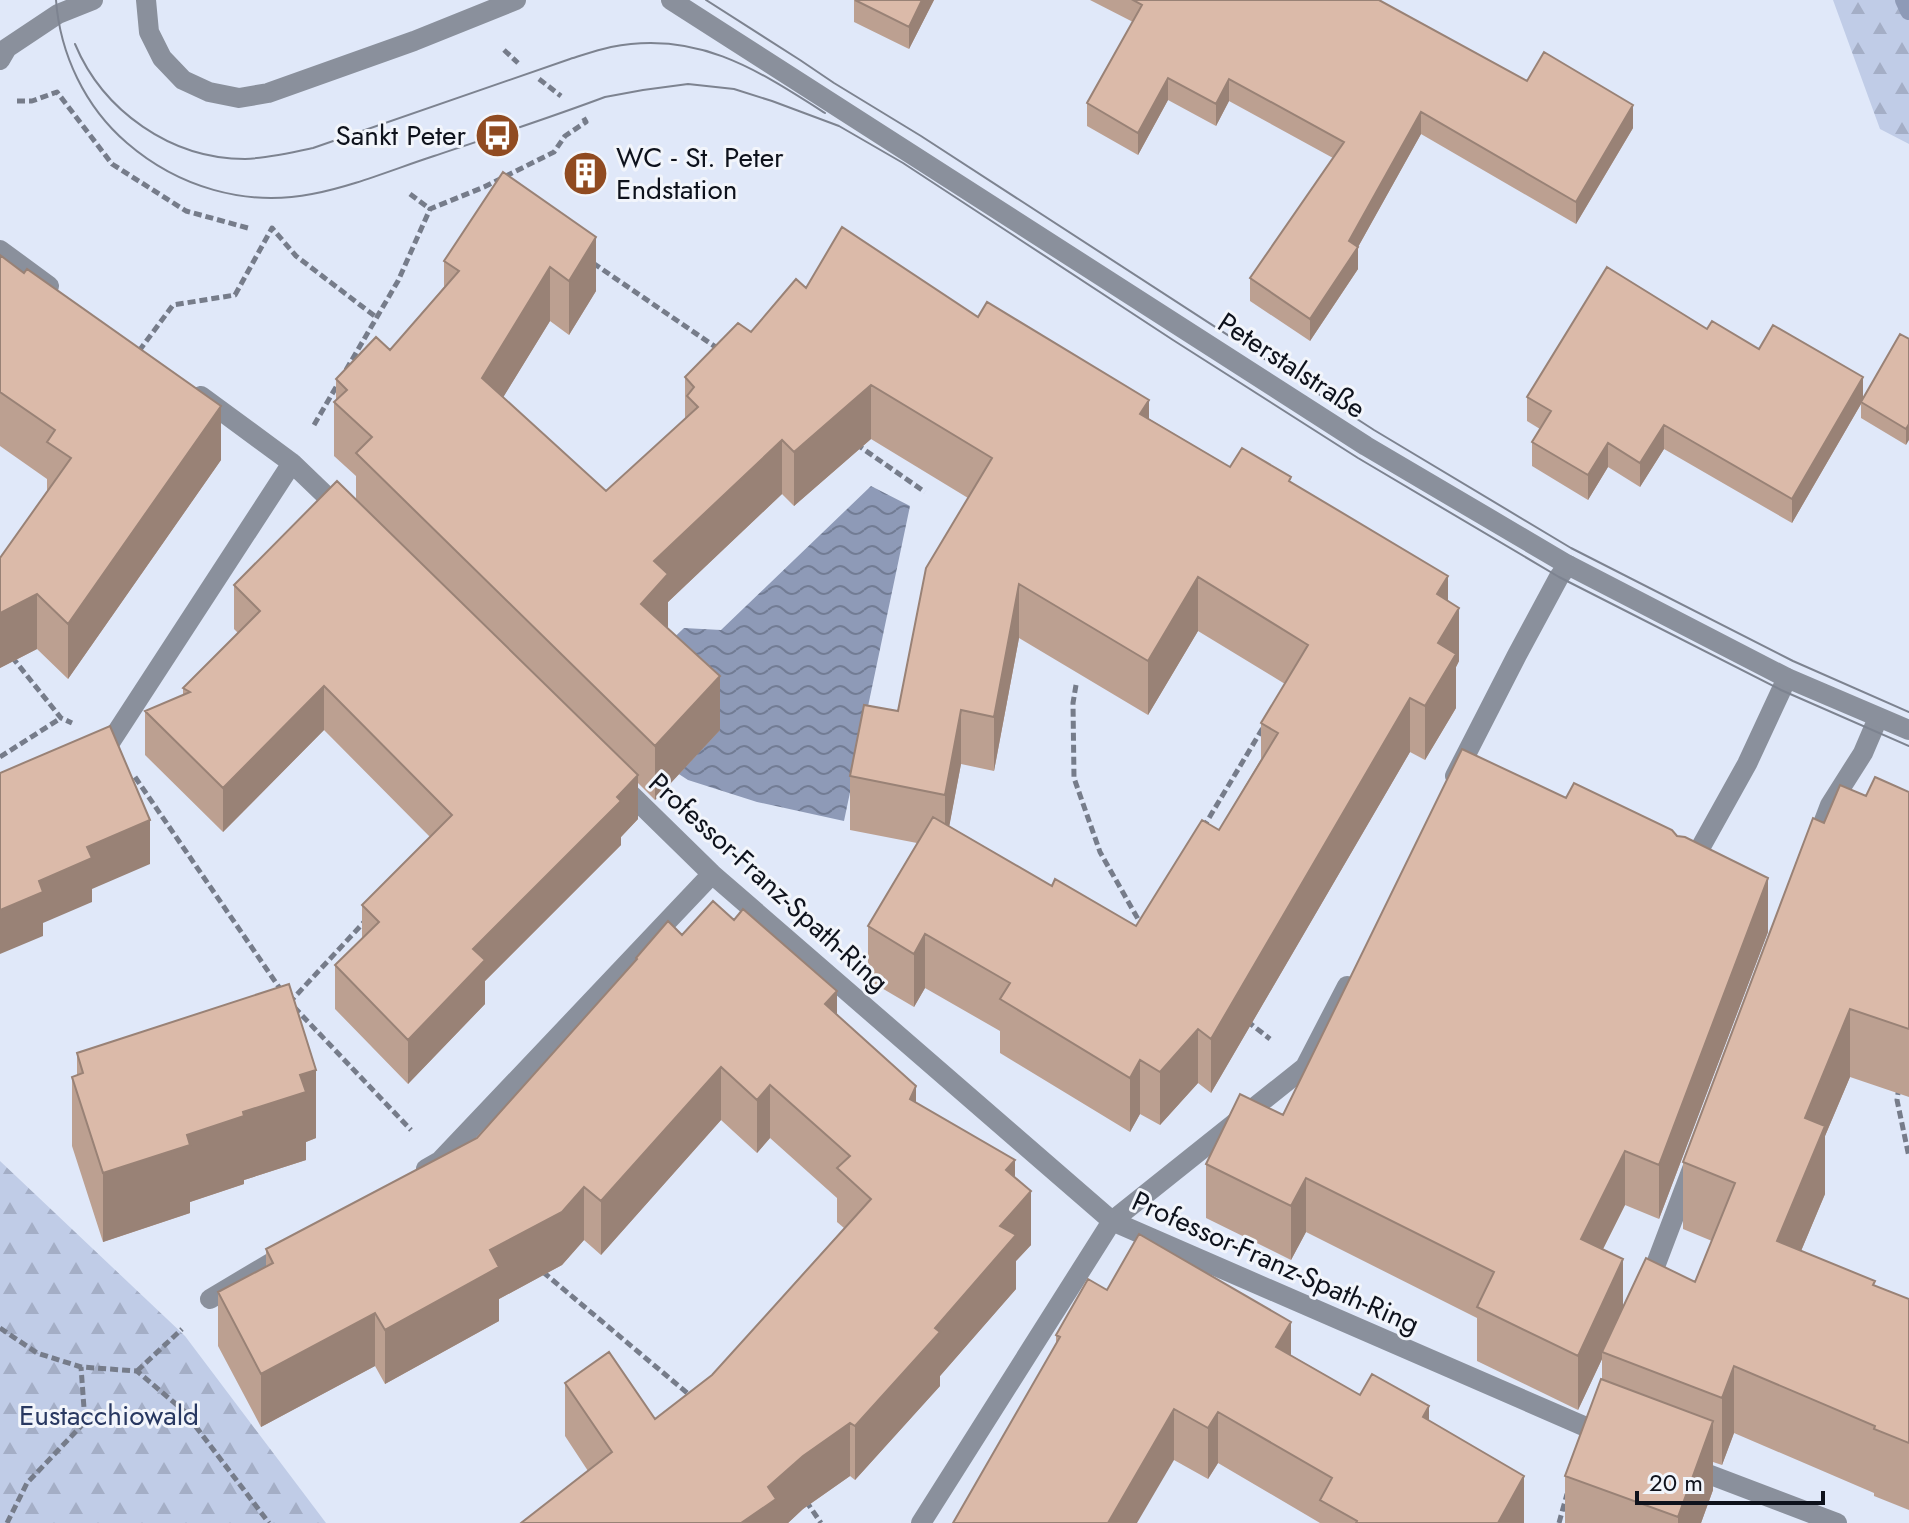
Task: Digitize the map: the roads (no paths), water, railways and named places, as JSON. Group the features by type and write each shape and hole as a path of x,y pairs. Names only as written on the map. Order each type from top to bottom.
{"street":[{"path":"0,60 7,48 58,14 93,0"},
{"path":"146,0 149,32 162,58 183,80 209,92 239,98 268,93 414,41 516,0"},
{"name":"Peterstalstraße","path":"671,0 1366,446 1568,565 1787,678 1909,730"},
{"path":"0,250 63,296"},
{"path":"139,351 292,463 360,530"},
{"path":"111,741 292,463"},
{"path":"1444,797 1517,655 1568,565"},
{"path":"1683,879 1747,764 1787,678"},
{"path":"1807,865 1830,805 1863,753 1878,718"},
{"name":"Professor-Franz-Spath-Ring","path":"610,774 712,874 1112,1221 1587,1420 1629,1444"},
{"path":"413,1177 440,1161 712,874"},
{"path":"921,1523 1112,1221 1305,1067 1356,968"},
{"path":"1641,1302 1696,1157"},
{"path":"210,1299 305,1242"},
{"path":"1673,1461 1837,1523"}],"water":[{"path":"871,486 910,506 844,821 757,802 688,780 591,717 684,628 721,630"}],"waterway":[{"path":"1904,0 1909,11"}],"tram line":[{"path":"56,0 63,40 77,78 112,129 168,171 190,182 237,195 287,197 328,191 605,97 688,84 734,89 839,126 903,163 1358,458 1559,577 1781,690 1909,746"},
{"path":"706,0 1374,430 1571,548 1793,661 1909,712"},
{"path":"75,44 103,90 143,127 166,140 218,157 245,159 313,148 570,59 611,47 642,43 671,44 724,57 750,68 825,113"}],"place":[{"name":"Sankt Peter","path":"497,135"},
{"name":"WC - St. Peter Endstation","path":"585,173"}],"park label":[{"name":"Eustacchiowald","path":"109,1415"}]}
